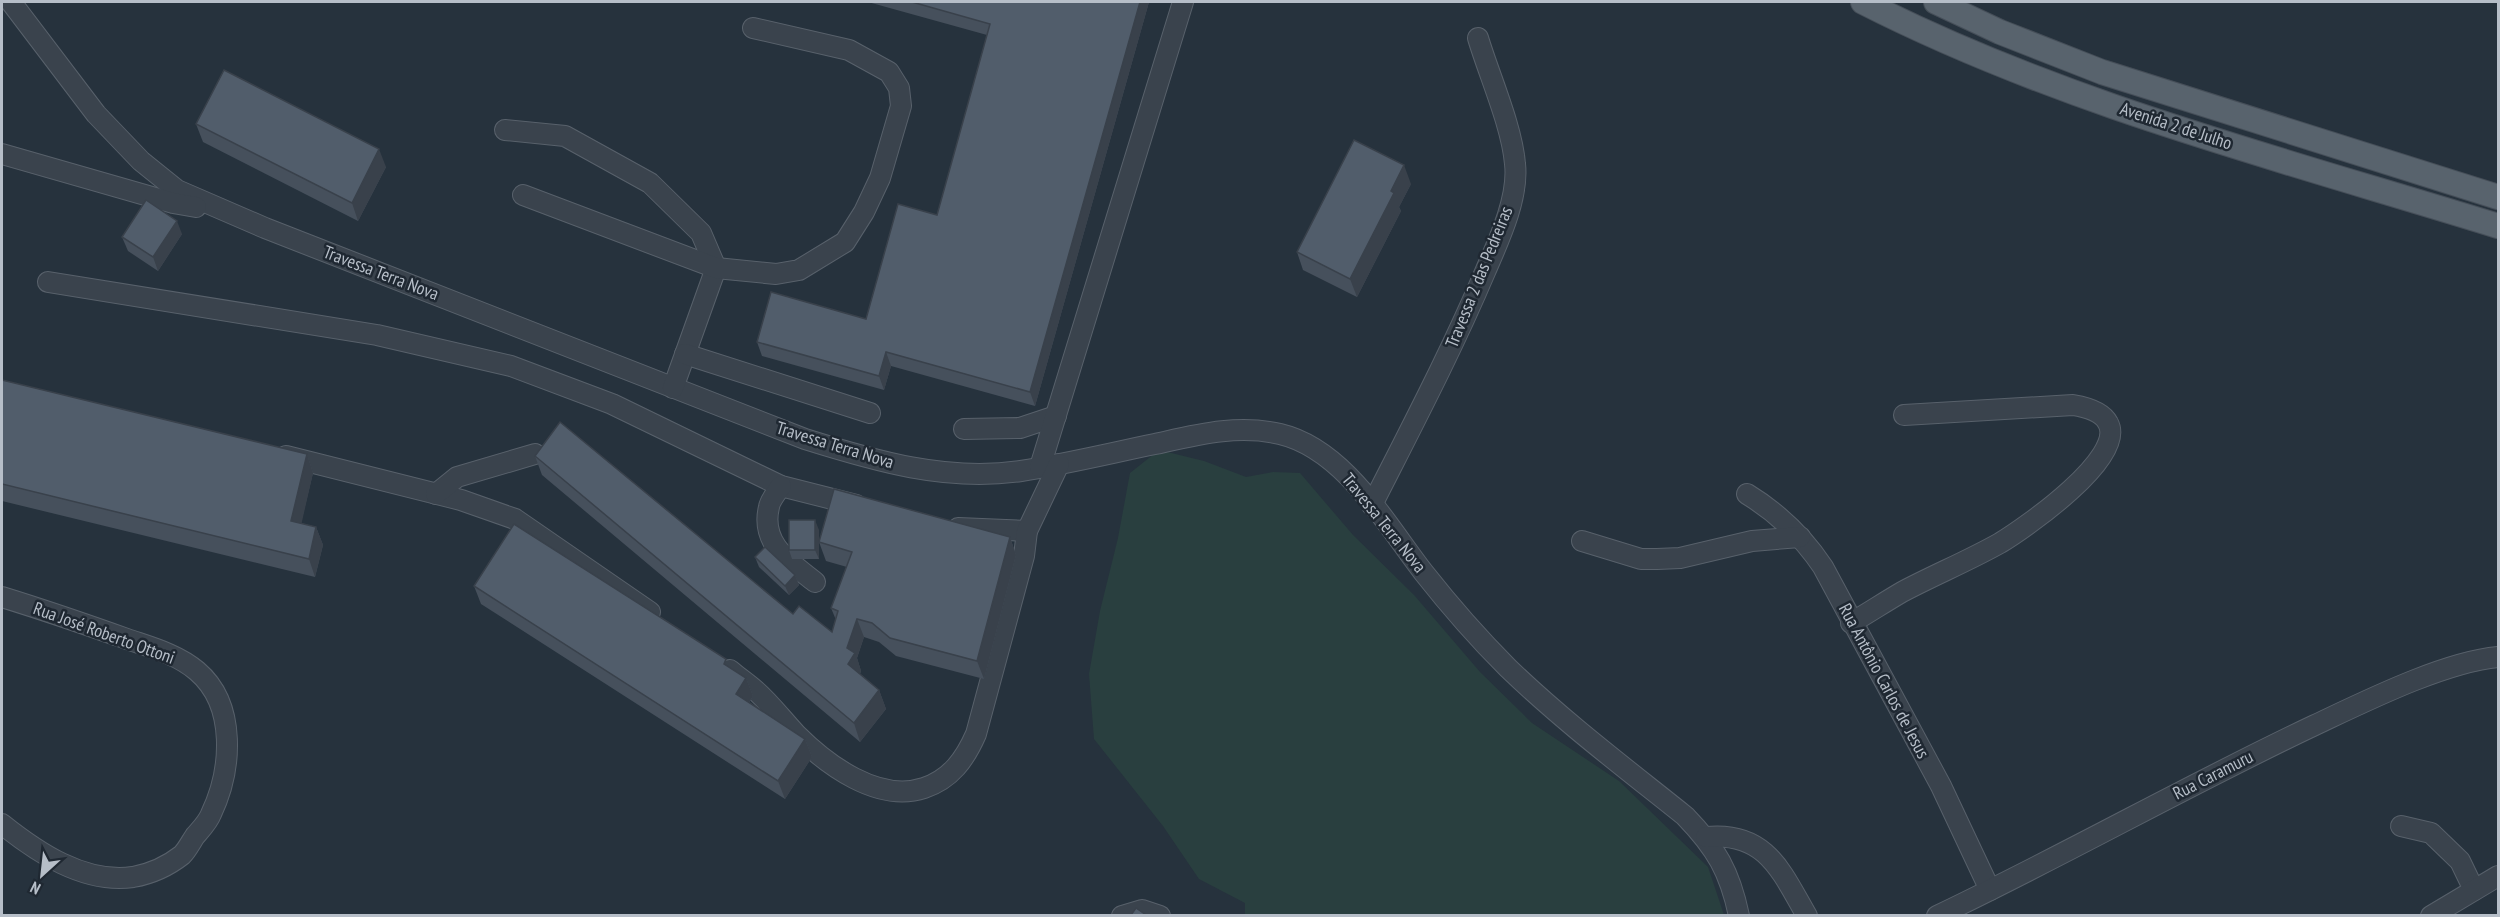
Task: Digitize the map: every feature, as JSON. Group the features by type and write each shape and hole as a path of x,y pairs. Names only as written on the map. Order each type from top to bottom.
{"main road":[{"name":"Avenida 2 de Julho","path":"1863,2 1974,53 2080,93 2177,127 2499,226"},
{"name":"Avenida 2 de Julho","path":"1936,2 2009,36 2102,72 2499,197"}],"street":[{"name":"Travessa Terra Nova","path":"11,2 96,114 141,162 177,190 228,213 805,439 892,465 937,472 972,473 1019,471 1049,466 1206,432 1262,431 1294,438 1326,456 1342,470 1450,605 1506,666 1539,697 1685,816 1706,837 1722,861 1733,887"},
{"path":"714,657 756,691 813,750 853,778 872,787 911,792 936,784 951,773 966,757 976,734 1024,556 1027,531 1049,466 1056,416 1184,2"},
{"path":"523,195 716,268 776,274 799,270 845,242 864,212 880,178 901,106 899,88 889,72 849,50 753,28"},
{"name":"Travessa 2 das Pedreiras","path":"1372,505 1460,332 1501,234 1514,187 1516,165 1509,135 1478,38"},
{"path":"505,130 565,136 650,183 701,233 716,268 673,388"},
{"path":"2,154 173,203 228,213"},
{"path":"48,282 377,335 511,366 612,404 780,486 878,510"},
{"path":"685,354 870,413"},
{"path":"1851,623 1903,592 2003,541 2059,501 2083,480 2101,457 2111,434 2109,424 2099,414 2073,405 2055,404 1904,415"},
{"path":"964,429 1020,428 1056,416"},
{"path":"264,451 436,494 516,519 668,625"},
{"path":"436,494 458,477 535,454"},
{"path":"780,486 769,506 768,530 778,553 815,582"},
{"name":"Rua Antônio Carlos de Jesus","path":"1748,494 1765,504 1800,537 1823,567 1851,623 1941,786 1990,890"},
{"path":"940,524 961,529 1027,531"},
{"path":"1582,541 1641,559 1657,559 1680,558 1752,541 1800,537"},
{"name":"Rua José Roberto Ottoni","path":"2,597 171,654 197,671 215,694 225,717 228,738 223,779 211,815 182,854 155,871 131,877 106,877 76,869 48,857 2,824"},
{"name":"Rua Caramuru","path":"1937,915 1990,890 2232,764 2349,709 2456,666 2499,657"},
{"path":"2401,825 2431,833 2460,861 2474,890"},
{"path":"1706,837 1735,838 1762,850 1777,866 1807,915"},
{"path":"2431,915 2499,876"},
{"path":"1733,887 1739,915"},
{"path":"1733,887 1753,915"},
{"path":"1122,915 1142,910 1160,915"}],"green space":[{"path":"1159,450 1204,461 1246,477 1273,472 1300,473 1353,535 1414,595 1480,672 1532,723 1619,781 1708,867 1724,915 1245,915 1245,903 1199,879 1163,826 1094,739 1089,674 1100,611 1118,538 1130,473"}],"building":[{"path":"912,2 1140,2 1030,392 886,352 879,376 757,342 771,292 866,319 898,204 937,215 990,24"},
{"path":"224,70 379,149 352,203 196,124"},
{"path":"1354,140 1404,165 1391,191 1394,193 1350,279 1297,252"},
{"path":"146,200 177,221 153,257 122,237"},
{"path":"2,380 307,454 291,521 316,527 309,559 2,484"},
{"path":"560,422 793,614 799,606 832,632 838,611 831,608 852,552 819,542 834,489 1010,537 977,661 890,638 872,623 857,619 847,648 855,653 848,664 879,690 854,723 535,456"},
{"path":"789,520 815,520 815,550 789,550"},
{"path":"514,524 726,659 724,664 746,678 736,694 805,739 778,781 474,586"},
{"path":"765,547 795,575 785,586 755,557"},
{"path":"1136,908 1146,915 1131,915"}]}
